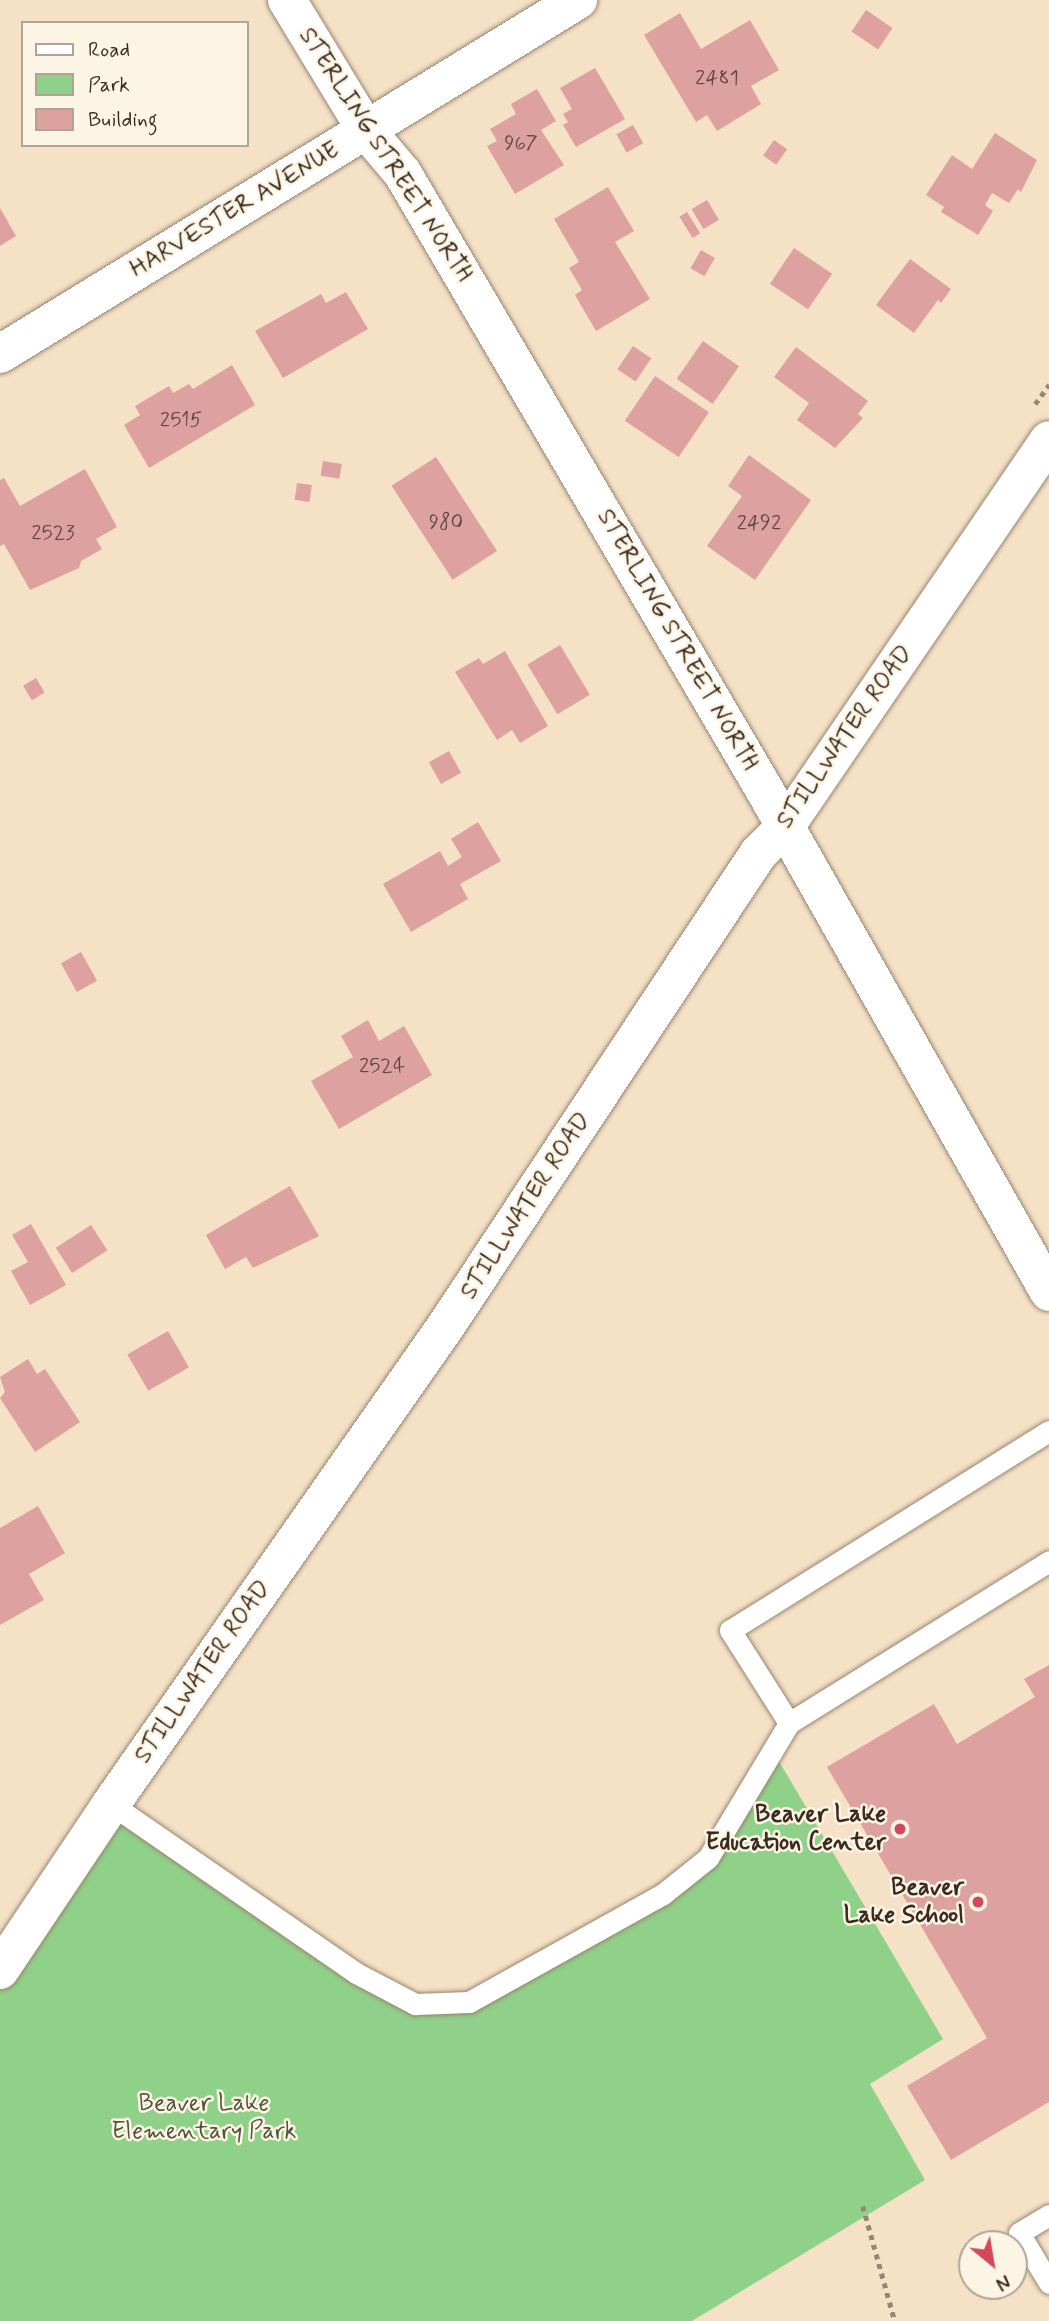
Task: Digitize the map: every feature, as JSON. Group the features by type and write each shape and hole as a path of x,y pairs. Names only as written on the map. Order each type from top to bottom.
{"street":[{"name":"STERLING STREET NORTH","path":"286,0 366,130 403,174 785,827 1049,1292"},
{"name":"HARVESTER AVENUE","path":"0,354 578,0"},
{"name":"STILLWATER ROAD","path":"0,1970 111,1804 446,1326 758,854 785,827 1049,440"}],"lane":[{"path":"789,1723 730,1630 1049,1431"},
{"path":"111,1804 356,1973 415,2004 469,2002 663,1894 708,1858 789,1723 1049,1562"},
{"path":"1049,2215 1019,2233 1049,2283"}],"path":[{"path":"863,2206 895,2321"}],"green space":[{"name":"Beaver Lake Elementary Park","path":"767,1741 943,2039 870,2084 925,2180 692,2321 0,2321 0,1970 111,1804 415,2004 469,2002 708,1858"}],"building":[{"path":"866,10 893,28 878,49 851,32"},
{"path":"680,13 701,49 750,20 779,70 751,86 761,104 717,131 707,115 696,122 644,35"},
{"path":"595,68 625,119 576,147 563,125 568,122 563,114 572,109 560,88"},
{"path":"537,89 556,121 541,130 564,165 515,194 487,146 497,141 490,129 516,114 511,104"},
{"path":"633,125 643,143 627,153 616,134"},
{"path":"995,133 1037,160 1021,192 1018,189 1009,203 992,193 985,205 993,211 978,235 941,212 944,207 926,195 952,155 972,169"},
{"path":"774,140 787,149 776,165 763,156"},
{"path":"608,187 634,231 615,242 650,299 596,331 575,295 582,290 569,268 579,262 554,219"},
{"path":"707,200 719,220 703,229 692,209"},
{"path":"0,208 16,236 0,246"},
{"path":"687,212 700,233 693,238 679,217"},
{"path":"794,248 832,274 808,309 770,284"},
{"path":"701,250 715,258 704,276 690,268"},
{"path":"910,259 951,289 941,303 938,300 914,333 876,305"},
{"path":"346,292 368,329 283,378 255,331 321,294 326,303"},
{"path":"703,341 739,366 713,404 677,379"},
{"path":"633,346 651,358 636,382 617,369"},
{"path":"796,347 868,401 858,414 863,418 835,448 797,420 809,403 774,377"},
{"path":"232,365 255,405 149,468 124,425 140,415 135,406 169,386 173,393 189,384 193,389"},
{"path":"655,376 709,412 679,457 625,421"},
{"path":"749,455 811,500 755,580 707,546 742,496 728,486"},
{"path":"436,457 497,551 453,580 392,486"},
{"path":"323,461 342,464 339,479 321,476"},
{"path":"85,469 117,527 96,539 102,549 81,561 79,568 30,590 4,544 0,546 0,480 4,478 20,506"},
{"path":"297,483 312,485 309,502 295,500"},
{"path":"560,645 590,695 557,714 527,665"},
{"path":"505,651 548,726 520,743 512,730 497,740 455,672 479,658 483,664"},
{"path":"36,678 45,693 32,700 23,686"},
{"path":"449,751 461,773 441,784 429,762"},
{"path":"478,822 501,861 460,884 468,899 411,932 383,884 440,851 448,866 462,857 451,839"},
{"path":"81,952 97,981 77,992 61,963"},
{"path":"368,1020 379,1041 404,1026 432,1075 339,1129 311,1081 353,1057 341,1036"},
{"path":"290,1186 319,1236 253,1268 246,1257 225,1269 206,1235"},
{"path":"31,1224 66,1285 30,1305 11,1271 28,1262 12,1235"},
{"path":"91,1225 107,1250 72,1273 56,1248"},
{"path":"168,1331 189,1367 148,1391 127,1354"},
{"path":"28,1359 37,1374 45,1369 80,1422 35,1452 0,1398 5,1392 0,1377"},
{"path":"38,1506 65,1553 29,1574 44,1600 0,1625 0,1528"},
{"name":"Beaver Lake School","path":"1049,1665 1049,2102 951,2160 907,2086 987,2038 827,1767 934,1704 957,1744 1035,1697 1024,1679"}],"place":[{"name":"Beaver Lake Education Center","path":"900,1829"},
{"name":"Beaver Lake School","path":"978,1902"}]}
